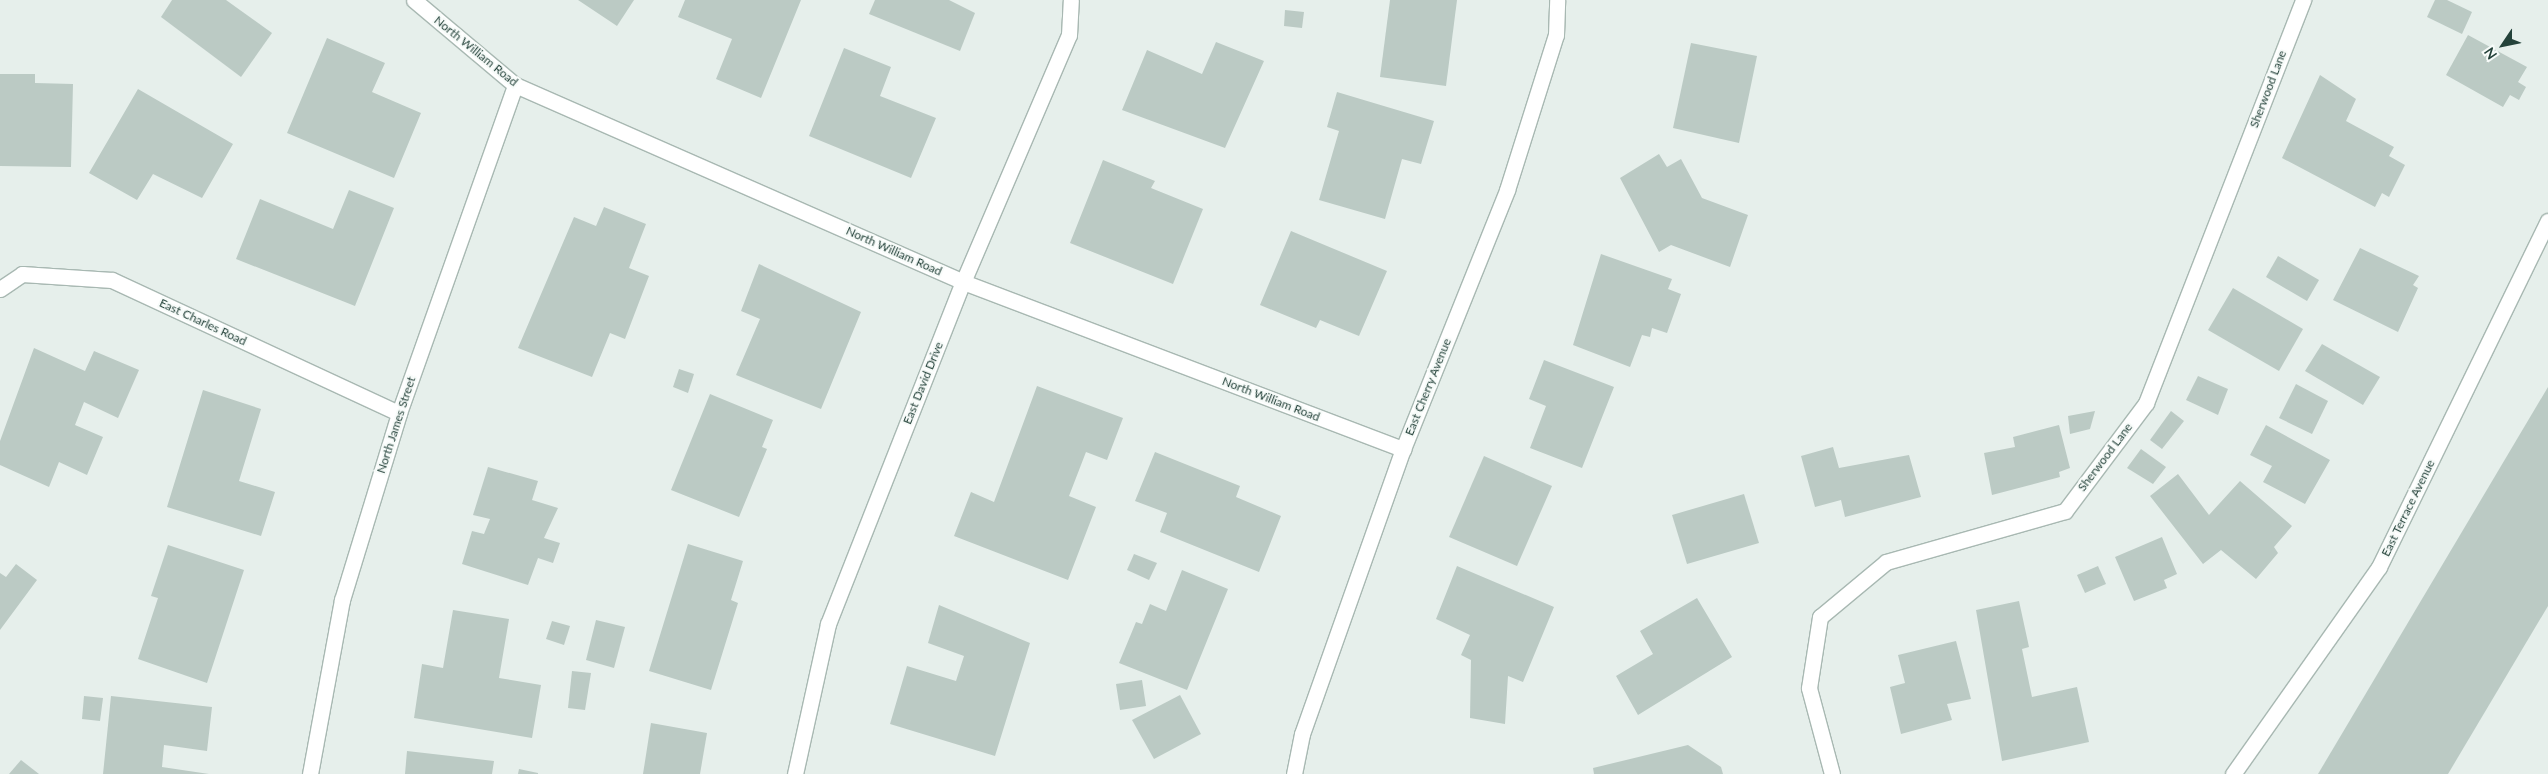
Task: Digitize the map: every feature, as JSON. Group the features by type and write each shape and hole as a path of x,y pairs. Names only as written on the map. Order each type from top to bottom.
{"street":[{"name":"North William Road","path":"414,0 515,85 963,282 1403,449"},
{"name":"East David Drive","path":"794,774 828,624 963,282 1069,35 1071,0"},
{"name":"East Cherry Avenue","path":"1294,774 1302,734 1403,449 1507,190 1556,35 1557,0"},
{"name":"Sherwood Lane","path":"1832,774 1809,688 1820,617 1886,562 2065,511 2146,403 2303,0"},
{"name":"North James Street","path":"310,774 342,600 399,413 515,85"},
{"name":"East Terrace Avenue","path":"2233,774 2379,567 2548,221"},
{"name":"East Charles Road","path":"0,289 22,274 112,280 399,413"}],"building":[{"path":"172,0 226,0 272,33 241,77 161,17"},
{"path":"578,0 634,0 617,26"},
{"path":"685,0 801,0 761,98 716,79 732,39 678,17"},
{"path":"875,0 949,0 975,13 960,51 869,14"},
{"path":"1390,0 1457,0 1446,86 1380,77"},
{"path":"2435,0 2447,0 2472,12 2462,34 2427,17"},
{"path":"1285,10 1304,12 1302,28 1284,26"},
{"path":"2468,35 2527,67 2518,82 2526,87 2519,100 2510,95 2503,107 2446,75"},
{"path":"327,38 385,63 372,92 421,113 394,178 287,133"},
{"path":"1216,42 1264,61 1225,148 1122,110 1147,50 1202,74"},
{"path":"1691,43 1757,56 1739,143 1673,128"},
{"path":"844,48 891,67 880,96 936,118 911,178 809,136"},
{"path":"0,74 35,74 35,83 73,84 71,167 0,166"},
{"path":"2320,75 2356,99 2346,121 2394,147 2389,156 2405,165 2389,197 2382,193 2375,207 2282,158"},
{"path":"138,89 233,144 202,198 153,174 137,200 89,173"},
{"path":"1337,92 1434,121 1421,164 1402,159 1385,219 1319,200 1339,131 1327,127"},
{"path":"1659,154 1667,167 1681,159 1702,198 1748,215 1730,267 1671,245 1659,252 1620,178"},
{"path":"1103,160 1155,181 1151,188 1203,209 1173,284 1070,243"},
{"path":"349,190 394,208 355,306 236,259 260,199 333,229"},
{"path":"604,207 646,224 629,268 649,276 625,339 610,333 592,377 518,348 574,217 596,226"},
{"path":"1291,231 1387,271 1359,336 1320,320 1316,328 1260,305"},
{"path":"2360,248 2419,276 2413,285 2418,288 2398,332 2333,300"},
{"path":"1601,254 1672,279 1668,289 1681,294 1667,333 1652,328 1650,337 1642,335 1630,367 1573,345"},
{"path":"2278,256 2319,280 2307,301 2266,277"},
{"path":"759,264 861,312 821,409 736,375 760,319 741,311"},
{"path":"2233,288 2303,329 2279,371 2208,330"},
{"path":"2322,344 2380,377 2363,405 2305,371"},
{"path":"34,348 85,371 94,351 139,370 118,418 84,402 75,425 103,437 87,475 59,462 49,487 0,465 0,441"},
{"path":"1544,360 1614,387 1582,468 1530,448 1546,406 1529,399"},
{"path":"679,369 694,374 688,393 673,387"},
{"path":"2198,376 2228,389 2218,415 2186,400"},
{"path":"2296,384 2328,401 2312,434 2279,418"},
{"path":"1037,386 1123,418 1107,460 1086,452 1069,496 1096,507 1068,580 954,536 971,492 994,502"},
{"path":"2548,387 2548,606 2448,774 2318,774"},
{"path":"203,390 261,409 239,481 275,492 261,536 167,507"},
{"path":"710,394 773,420 762,447 767,449 739,517 671,490"},
{"path":"2095,411 2090,429 2070,434 2068,416"},
{"path":"2171,411 2184,421 2162,449 2150,440"},
{"path":"2059,425 2070,468 2059,472 2060,477 1992,495 1984,453 2015,447 2013,437"},
{"path":"2266,425 2330,460 2305,504 2263,482 2272,466 2250,455"},
{"path":"1833,447 1839,468 1909,455 1921,497 1845,517 1841,500 1815,507 1801,456"},
{"path":"2141,449 2166,467 2153,484 2127,468"},
{"path":"1155,452 1240,486 1236,497 1281,516 1259,572 1160,532 1167,513 1135,501"},
{"path":"1484,456 1552,486 1517,566 1449,537"},
{"path":"488,467 538,481 532,500 558,508 544,538 560,543 553,563 538,558 528,585 462,564 472,531 484,534 490,519 473,515"},
{"path":"2178,474 2209,515 2240,481 2292,526 2274,547 2278,553 2256,579 2221,550 2203,564 2150,496"},
{"path":"1744,494 1759,543 1687,564 1672,515"},
{"path":"2162,537 2177,574 2164,580 2167,588 2134,601 2115,557"},
{"path":"688,544 743,561 731,600 738,603 711,690 649,671"},
{"path":"168,545 244,570 207,683 138,659 158,598 151,596"},
{"path":"1134,554 1157,563 1149,580 1127,570"},
{"path":"16,564 37,580 0,630 0,573 6,577"},
{"path":"1457,566 1554,607 1523,682 1508,676 1505,724 1470,718 1471,660 1461,655 1470,635 1436,619"},
{"path":"2098,566 2106,584 2085,593 2077,575"},
{"path":"1182,570 1228,589 1187,690 1119,663 1136,622 1142,624 1150,604 1166,611"},
{"path":"1697,598 1732,657 1638,715 1616,676 1653,654 1640,631"},
{"path":"2019,601 2029,647 2022,649 2032,697 2077,687 2089,742 2002,761 1976,610"},
{"path":"939,605 1030,643 995,756 890,724 907,666 956,681 964,656 928,643"},
{"path":"453,610 509,619 499,678 541,685 532,738 414,718 422,664 443,668"},
{"path":"596,620 625,627 614,668 586,660"},
{"path":"552,621 570,626 564,645 546,639"},
{"path":"1956,641 1971,699 1947,704 1952,720 1901,734 1890,687 1905,683 1898,655"},
{"path":"572,671 591,673 585,710 568,708"},
{"path":"1142,680 1146,706 1120,710 1116,684"},
{"path":"1180,695 1201,734 1154,759 1132,720"},
{"path":"84,696 103,698 100,721 82,719"},
{"path":"111,696 212,707 207,751 164,745 162,767 209,774 103,774"},
{"path":"651,723 707,733 700,774 643,774"},
{"path":"1688,745 1721,767 1723,774 1594,774 1593,768"},
{"path":"407,751 494,761 492,774 405,774"},
{"path":"21,760 39,774 9,774"},
{"path":"519,769 538,773 538,774 518,774"}]}
